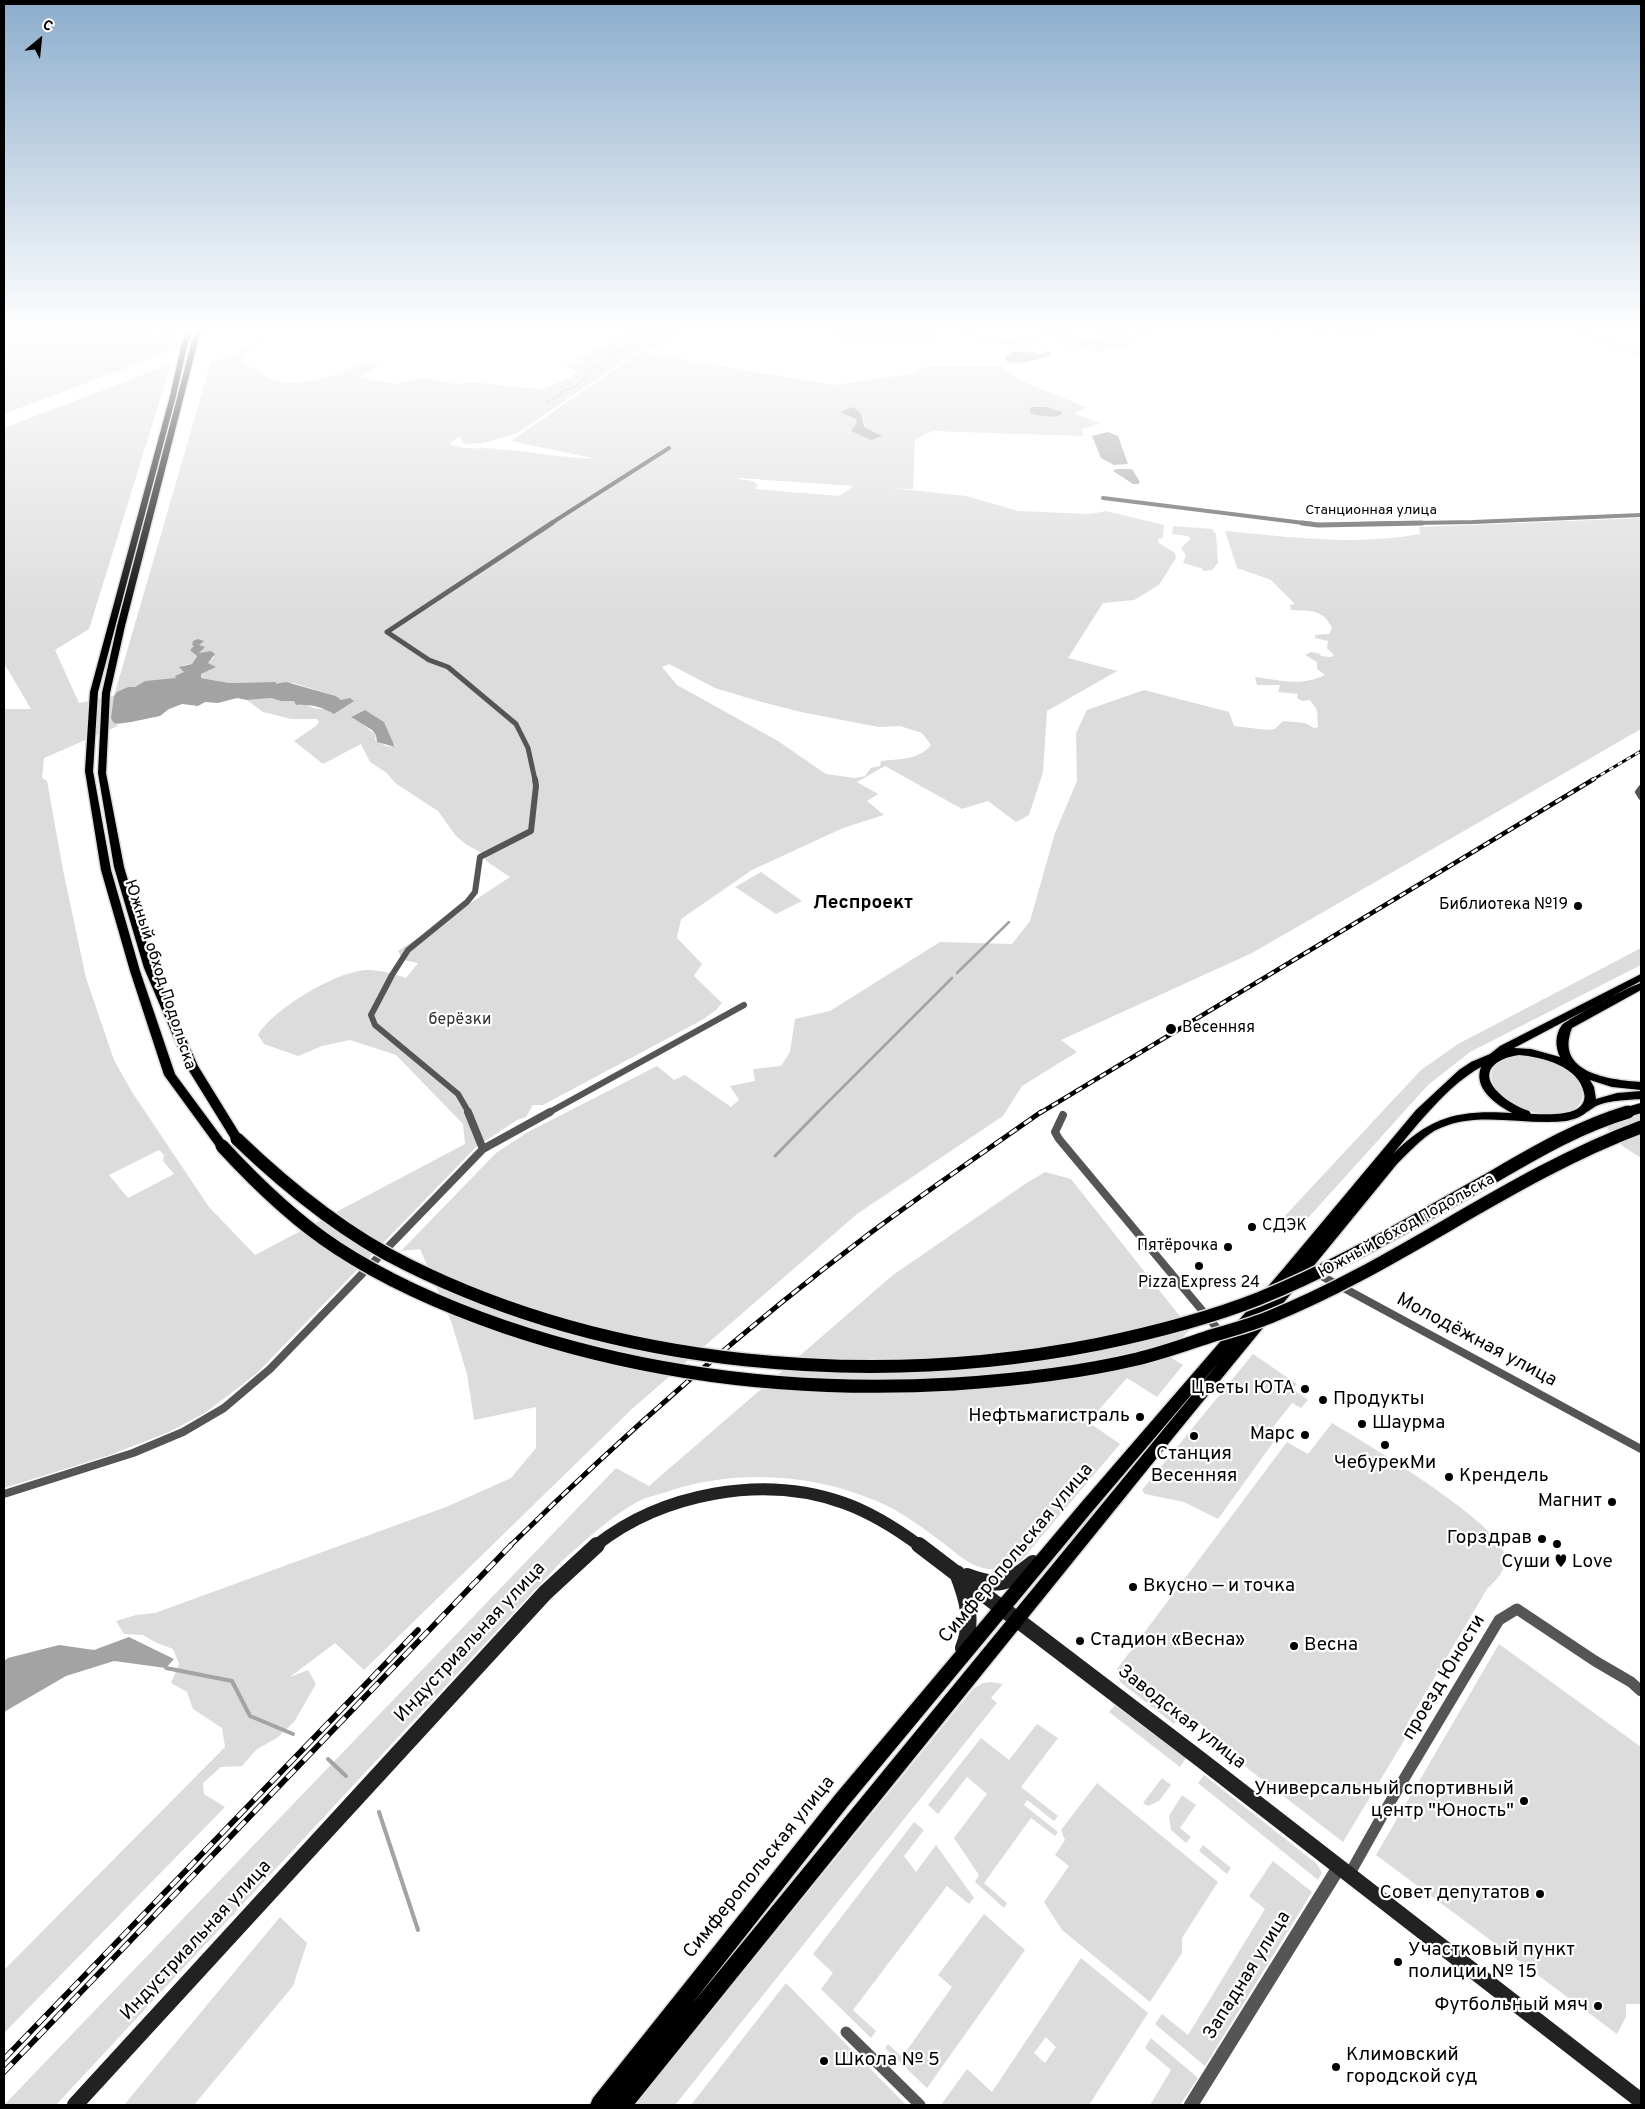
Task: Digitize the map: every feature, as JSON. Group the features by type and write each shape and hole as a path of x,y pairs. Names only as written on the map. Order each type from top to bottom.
{"main road":[{"name":"Южный обход Подольска","path":"166,425 94,692 89,771 106,870 135,971 170,1075 222,1146 254,1182 340,1250 394,1281 452,1307 512,1330 576,1350 715,1377 806,1386 862,1387 958,1384 1031,1378 1157,1354 1268,1317 1360,1276 1575,1154 1641,1127"},
{"name":"Южный обход Подольска","path":"173,425 121,626 106,693 102,773 119,867 149,968 192,1066 237,1139 272,1174 311,1205 352,1233 406,1264 465,1291 521,1312 581,1330 654,1347 727,1358 804,1365 861,1367 946,1364 1024,1357 1085,1348 1144,1336 1252,1301 1337,1264 1561,1139 1621,1113 1641,1108"},
{"path":"1641,977 1504,1049 1494,1057 1484,1071 1489,1089 1508,1106 1536,1117 1550,1119 1568,1117 1582,1112 1591,1098 1590,1091 1586,1083 1572,1068 1560,1043 1561,1034 1567,1026 1575,1021 1641,986"},
{"path":"1494,1057 1513,1052 1531,1052 1550,1056 1572,1068 1606,1082 1641,1086"},
{"name":"Симферопольская улица","path":"622,2105 1018,1620 1420,1113 1463,1073 1475,1065 1494,1057"},
{"path":"1588,1105 1617,1097 1641,1095"},
{"name":"Симферопольская улица","path":"600,2105 841,1801 1056,1545 1084,1508 1231,1339 1393,1161 1415,1138 1436,1126 1459,1119 1480,1116 1536,1117"},
{"name":"Индустриальная улица","path":"75,2105 545,1593 581,1557 610,1535 644,1516 683,1501 720,1492 766,1489 802,1492 837,1501 875,1516 903,1532 1002,1607"},
{"path":"957,1572 988,1584 1005,1580 1018,1576 1056,1545"},
{"path":"952,1667 968,1638 970,1608 957,1572"},
{"name":"Заводская улица","path":"1002,1607 1641,2101"}],"street":[{"path":"482,1150 473,1120 458,1094 375,1025 371,1015 392,975 408,950 467,902 475,892 480,857 531,831 536,786 528,748 516,724 448,667 429,660 387,632 635,468 669,448"},
{"name":"Станционная улица","path":"1103,498 1318,525 1473,522 1641,515"},
{"path":"1641,788 1638,792 1641,797"},
{"path":"4,1494 115,1460 164,1440 207,1419 236,1399 296,1344 482,1150 744,1005"},
{"path":"1063,1116 1055,1132 1059,1139 1213,1324 1222,1334 1231,1339"},
{"name":"Молодёжная улица","path":"1300,1265 1641,1449"},
{"name":"проезд Юности","path":"1344,1871 1386,1809 1498,1620 1517,1609 1595,1661 1631,1682 1641,1691"},
{"name":"Западная улица","path":"1191,2105 1344,1871"},
{"path":"846,2032 920,2105"}],"green space":[{"name":"берёзки","path":"11,425 152,425 89,629 55,650 79,703 114,696 193,425 528,425 517,433 483,443 464,444 460,436 449,444 467,448 489,448 597,459 511,441 534,425 1095,425 1082,429 1083,436 932,431 915,440 913,489 892,488 966,496 1018,511 1090,514 1106,511 1164,525 1163,538 1158,539 1159,543 1175,553 1176,558 1159,585 1134,600 1103,603 1068,658 1117,671 1047,711 1043,772 1029,815 1016,822 988,801 962,809 885,766 857,782 878,794 867,801 884,815 843,828 752,870 681,919 677,938 702,964 694,976 722,1003 716,1010 702,1020 543,1105 533,1105 526,1117 517,1120 476,1147 256,1374 205,1413 169,1432 110,1455 4,1488 4,709 31,709 4,663 4,428","holes":["738,478 854,486 839,496 755,489 758,485 753,481","193,641 200,643 198,645 203,649 199,653 211,651 214,657 208,663 215,667 201,674 201,678 229,683 293,683 345,700 331,712 306,705 296,705 295,701 281,701 271,698 247,700 263,712 291,719 317,719 319,722 316,726 294,741 323,764 361,744 370,762 387,773 395,783 438,811 456,836 467,845 482,853 486,861 510,877 398,951 403,960 418,963 406,978 383,971 368,970 340,976 291,1003 277,1014 258,1035 264,1044 298,1056 322,1046 350,1040 396,1055 463,1124 465,1144 255,1255 209,1207 132,1092 114,1060 86,978 63,870 47,781 42,778 44,758 118,726 113,722 127,687 135,687 145,681 173,680 185,671 183,665 192,664 197,655 195,646 192,645","669,664 715,688 801,712 879,727 900,726 922,733 931,745 921,754 881,761 880,766 871,768 865,776 855,778 826,774 778,741 677,685 662,667","365,710 384,722 395,747 386,746 375,740 376,735 360,722 353,719 353,716","159,1150 164,1155 163,1161 174,1174 128,1198 109,1175"]},
{"path":"1641,518 1641,729 1252,953 1061,1040 1077,1052 1022,1086 1003,1116 857,1214 633,1408 364,1670 335,1643 290,1677 308,1670 316,1684 294,1722 277,1738 257,1749 242,1766 221,1767 203,1783 204,1794 225,1807 4,2033 4,1970 225,1747 222,1728 193,1709 187,1692 171,1683 179,1664 173,1649 143,1635 124,1634 116,1621 136,1615 155,1613 446,1507 511,1478 536,1448 536,1407 474,1420 467,1374 451,1321 420,1249 401,1251 496,1153 528,1132 657,1066 674,1080 685,1075 731,1107 739,1100 730,1086 755,1081 753,1069 781,1066 790,1052 795,1019 830,1011 940,942 1012,944 1030,921 1055,833 1077,781 1076,733 1087,710 1144,690 1229,712 1234,726 1267,730 1275,729 1283,721 1305,723 1314,728 1318,727 1317,710 1310,700 1302,701 1297,698 1298,694 1278,692 1280,685 1257,685 1255,677 1298,682 1316,679 1325,675 1317,669 1317,662 1305,655 1311,652 1321,654 1320,656 1331,657 1334,655 1327,648 1328,641 1315,638 1315,635 1329,634 1332,628 1320,614 1310,611 1291,610 1290,605 1295,604 1271,580 1237,568 1225,531 1299,538 1347,540 1396,538 1420,534 1419,527"},
{"path":"1173,526 1212,529 1216,534 1218,563 1212,570 1204,571 1201,568 1183,563 1186,555 1181,548 1190,539 1188,536 1172,534"},
{"path":"761,872 802,901 776,914 735,887"},
{"path":"1641,948 1641,965 1470,1052 1428,1085 1298,1229 1281,1220 1421,1070 1458,1044"},
{"path":"1517,1056 1544,1059 1568,1071 1581,1085 1582,1100 1578,1106 1564,1113 1549,1114 1519,1107 1501,1095 1495,1087 1492,1072 1496,1065"},
{"path":"1641,1105 1641,1158 1616,1140 1607,1125 1621,1108"},
{"path":"1045,1172 1071,1179 1190,1329 1167,1355 1183,1365 1157,1397 1127,1378 1088,1422 1120,1444 1020,1562 1000,1570 977,1566 888,1506 828,1485 802,1480 750,1477 724,1479 698,1483 639,1501 608,1522 559,1564 56,2105 4,2105 616,1468 649,1486 893,1275"},
{"path":"1253,1354 1297,1384 1293,1389 1308,1400 1301,1408 1292,1403 1270,1431 1275,1440 1218,1519 1184,1502 1145,1494 1142,1490"},
{"name":"Весна","path":"1332,1423 1400,1465 1458,1505 1482,1525 1499,1543 1505,1557 1502,1571 1487,1589 1407,1724 1411,1729 1343,1842 1207,1737 1210,1731 1185,1713 1174,1724 1120,1682 1117,1669 1287,1442 1308,1454"},
{"name":"Универсальный спортивный центр \"Юность\"","path":"1499,1644 1641,1747 1641,2004 1626,2004 1626,2017 1617,2034 1376,1855"},
{"path":"983,1683 1003,1684 991,1698 997,1703 675,2105 635,2105 974,1688"},
{"path":"1115,1705 1186,1758 1180,1767 1109,1712"},
{"path":"1037,1724 1058,1738 1021,1787 1058,1816 1054,1821 1027,1800 1024,1805 1058,1832 1055,1836 1031,1818 984,1883 1007,1903 1004,1908 975,1882 979,1875 954,1838 987,1794 967,1777 938,1814 928,1805 981,1738 1009,1760"},
{"path":"1204,1775 1317,1864 1322,1873 1318,1880 1198,1783"},
{"path":"1162,1778 1171,1785 1159,1801 1148,1806 1143,1803"},
{"path":"1097,1783 1218,1882 1182,1938 1182,1953 1150,2002 1062,1930 1044,1902 1069,1866 1055,1855 1065,1840 1061,1830"},
{"path":"1182,1795 1196,1805 1180,1828 1191,1837 1186,1843 1171,1830 1169,1816"},
{"path":"914,1822 924,1830 904,1856 916,1872 936,1845 974,1898 969,1904 947,1886 853,2010 876,2031 871,2038 821,1989 833,1973 813,1954"},
{"path":"1203,1845 1231,1868 1227,1874 1199,1851"},
{"path":"1273,1861 1312,1892 1205,2066 1155,2024 1162,2014 1188,2035 1265,1909 1249,1896"},
{"path":"984,1914 1025,1950 927,2088 885,2048 888,2044 902,2057 952,1987 938,1975"},
{"path":"280,1917 307,1943 293,1986 194,2105 124,2105"},
{"path":"1081,1958 1148,2013 1089,2105 941,2105 967,2069 992,2092","holes":["1046,2037 1056,2047 1045,2063 1034,2053"]},
{"path":"786,1983 906,2105 691,2105"},
{"path":"1151,2038 1198,2078 1180,2105 1150,2105 1171,2070 1145,2048"}],"shaded area":[{"path":"855,425 864,425 882,436 871,440 851,431"},
{"path":"1108,432 1118,436 1128,464 1114,465 1101,458 1092,436"},
{"path":"1116,469 1132,469 1140,482 1133,484 1113,471"},
{"path":"198,639 204,641 199,645 205,647 199,653 211,651 215,654 208,663 216,667 201,674 201,678 229,683 277,682 275,684 286,682 336,696 341,700 350,698 354,701 334,714 316,706 296,705 294,701 281,701 271,698 247,700 237,698 218,703 205,702 198,706 182,704 169,709 160,716 116,724 113,722 111,718 114,696 117,692 128,687 135,687 145,681 176,678 175,676 184,672 179,667 192,664 197,656 190,650 194,646 192,645 193,641"},
{"path":"365,710 384,722 395,747 377,742 376,735 372,730 351,717"},
{"path":"129,1637 174,1659 166,1668 114,1661 66,1676 4,1712 4,1661 8,1658 59,1645 94,1650"}],"waterway":[{"path":"957,973 1009,922"},
{"path":"818,1112 952,978"},
{"path":"775,1156 818,1112"},
{"path":"166,1668 232,1681 250,1716 293,1734"},
{"path":"328,1759 346,1776"},
{"path":"379,1812 418,1930"}],"railway":[{"path":"1592,780 1641,751"},
{"path":"1040,1113 1594,779"},
{"path":"510,1546 684,1384 775,1308 890,1218 1041,1112"},
{"path":"4,2072 510,1546"},
{"path":"4,2059 418,1630"}],"place":[{"name":"Библиотека №19","path":"1578,906"},
{"name":"Весенняя","path":"1171,1029"},
{"name":"СДЭК","path":"1252,1227"},
{"name":"Пятёрочка","path":"1228,1247"},
{"name":"Pizza Express 24","path":"1199,1266"},
{"name":"Цветы ЮТА","path":"1305,1389"},
{"name":"Продукты","path":"1323,1400"},
{"name":"Нефтьмагистраль","path":"1140,1417"},
{"name":"Шаурма","path":"1362,1424"},
{"name":"Марс","path":"1305,1435"},
{"name":"Станция Весенняя","path":"1194,1436"},
{"name":"ЧебурекМи","path":"1385,1445"},
{"name":"Крендель","path":"1449,1477"},
{"name":"Магнит","path":"1612,1502"},
{"name":"Горздрав","path":"1542,1539"},
{"name":"Суши ♥ Love","path":"1557,1544"},
{"name":"Вкусно — и точка","path":"1133,1587"},
{"name":"Стадион «Весна»","path":"1080,1641"},
{"name":"Весна","path":"1294,1646"},
{"name":"Универсальный спортивный центр \"Юность\"","path":"1524,1801"},
{"name":"Совет депутатов","path":"1540,1894"},
{"name":"Участковый пункт полиции № 15","path":"1398,1962"},
{"name":"Футбольный мяч","path":"1598,2006"},
{"name":"Школа № 5","path":"824,2061"},
{"name":"Климовский городской суд","path":"1336,2067"}],"district":[{"name":"Леспроект","path":"863,904"}]}
